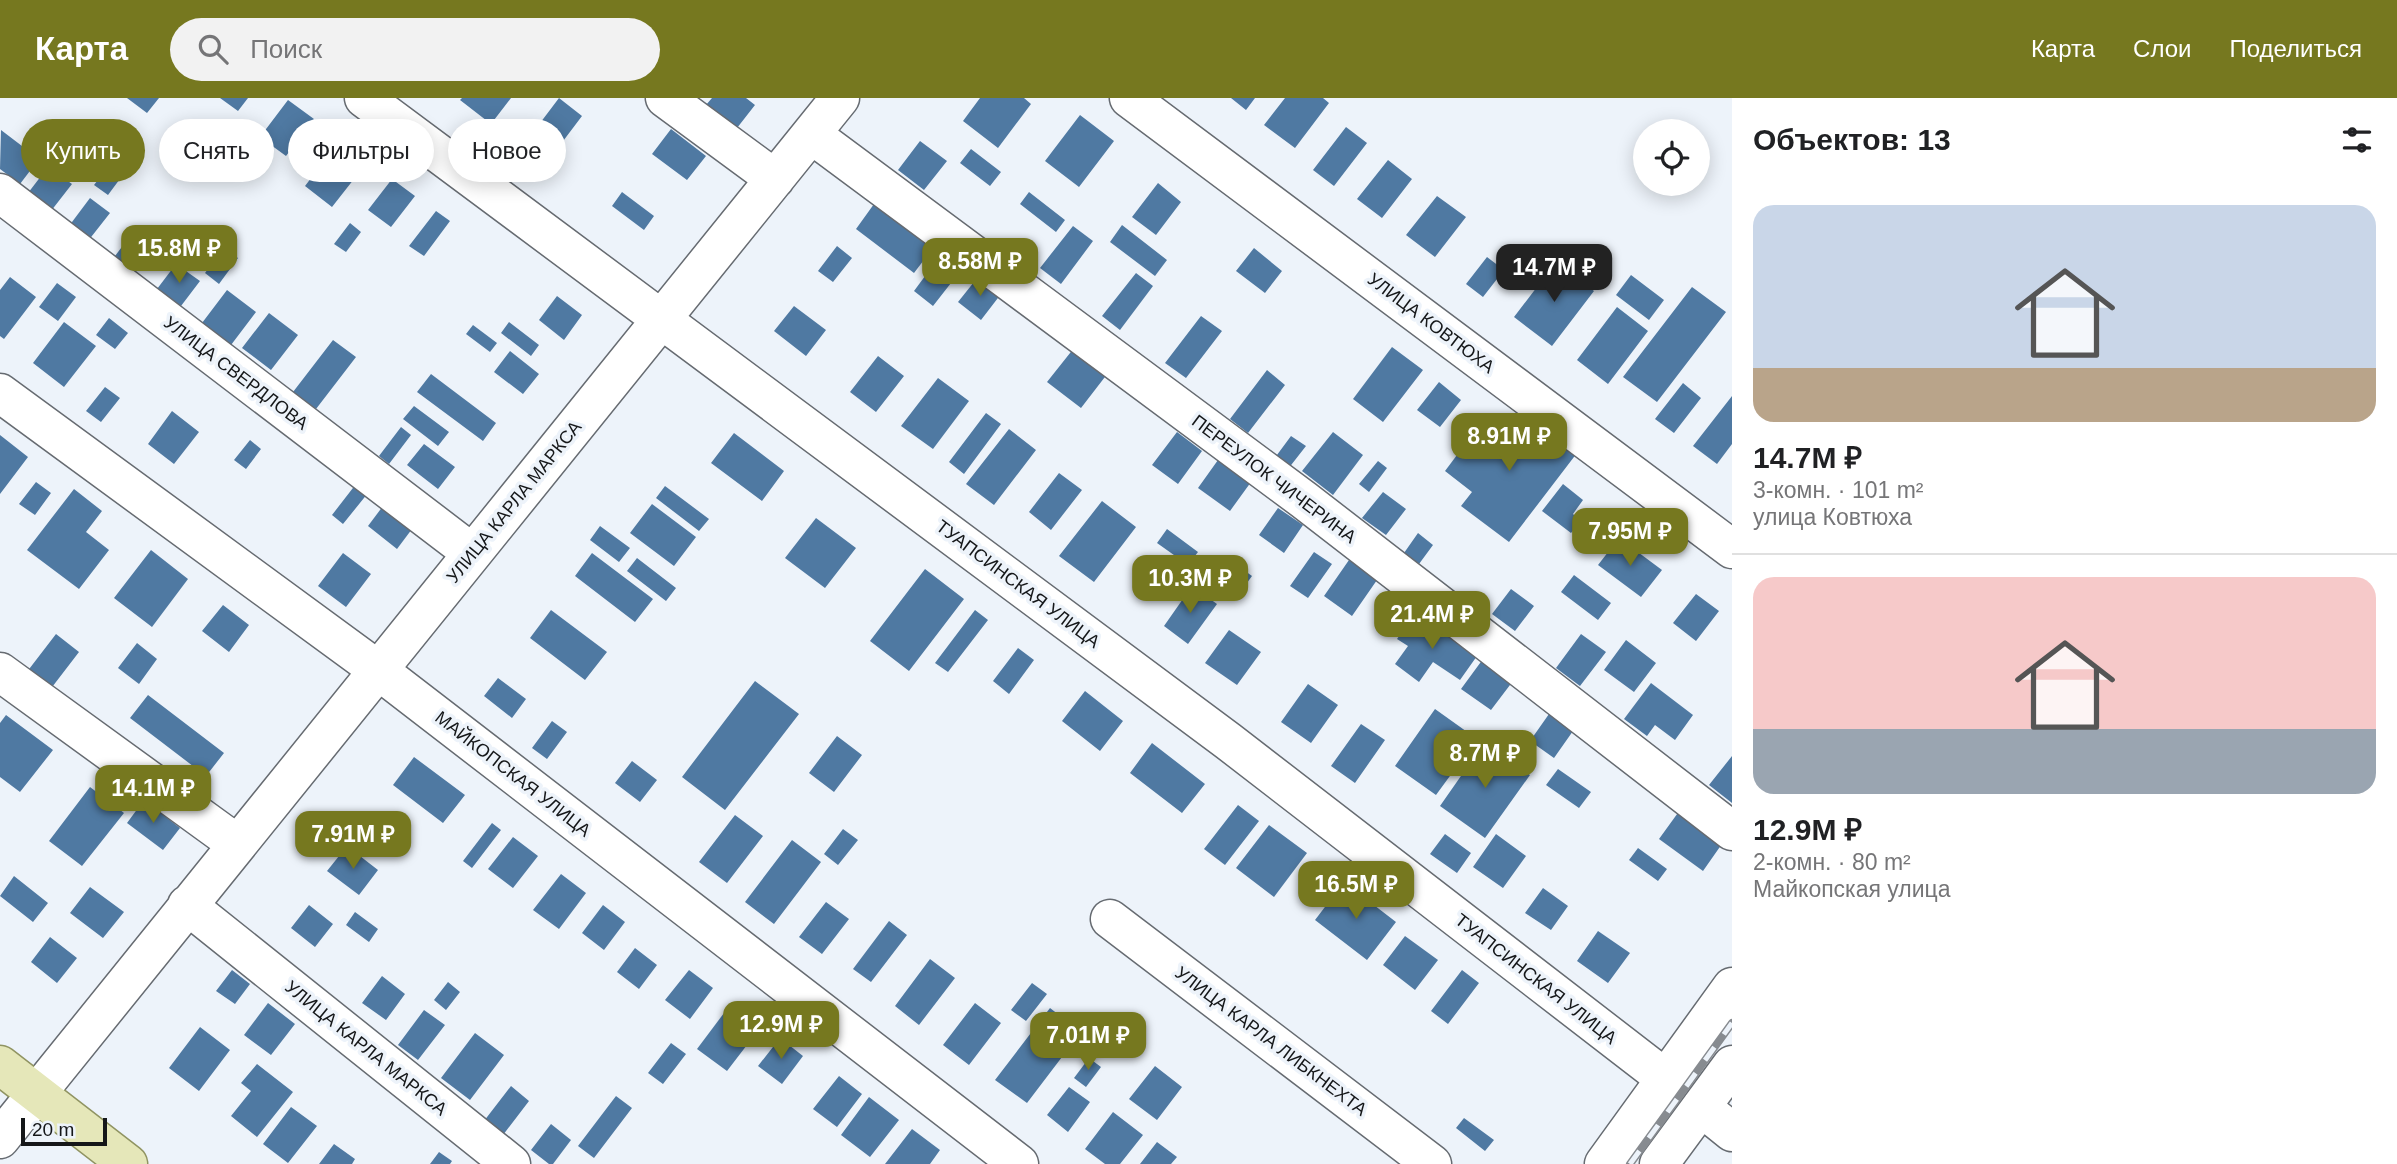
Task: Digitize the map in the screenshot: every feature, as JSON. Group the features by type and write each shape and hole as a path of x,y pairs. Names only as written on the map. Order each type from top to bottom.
{"main road":[{"path":"0,1065 128,1164"}],"street":[{"name":"ТУАПСИНСКАЯ УЛИЦА","path":"364,98 1228,741 1666,1079"},
{"path":"665,98 775,178"},
{"name":"УЛИЦА КАРЛА МАРКСА","path":"0,1139 840,98"},
{"name":"УЛИЦА КОВТЮХА","path":"1129,98 1732,549"},
{"name":"ПЕРЕУЛОК ЧИЧЕРИНА","path":"811,134 1304,500 1732,831"},
{"name":"УЛИЦА СВЕРДЛОВА","path":"0,193 472,553"},
{"name":"МАЙКОПСКАЯ УЛИЦА","path":"0,393 378,670 1020,1164"},
{"path":"0,672 237,844"},
{"name":"УЛИЦА КАРЛА МАРКСА","path":"187,905 511,1164"},
{"name":"УЛИЦА КАРЛА ЛИБКНЕХТА","path":"1110,919 1432,1164"},
{"path":"1604,1164 1732,987"},
{"path":"1659,1164 1732,1065"},
{"path":"1701,1107 1732,1132"}],"building":[{"path":"127,98 159,98 147,113"},
{"path":"220,98 248,98 238,111"},
{"path":"511,98 495,119 485,119 460,100"},
{"path":"559,98 582,116 566,137 566,119 543,119"},
{"path":"712,98 746,98 755,105 737,128 706,105"},
{"path":"980,98 1024,98 1031,104 998,148 963,121"},
{"path":"1231,98 1255,98 1246,110"},
{"path":"1285,98 1323,98 1329,103 1295,148 1264,125"},
{"path":"288,100 314,119 288,119 286,156 274,147 274,119"},
{"path":"1080,115 1114,141 1079,187 1045,161"},
{"path":"1346,127 1367,143 1334,186 1313,170"},
{"path":"671,129 706,156 687,180 652,154"},
{"path":"1,130 21,145 22,182 20,184 0,169"},
{"path":"920,141 947,161 924,190 898,170"},
{"path":"971,149 1001,172 990,186 960,163"},
{"path":"1388,160 1412,179 1382,218 1357,199"},
{"path":"36,182 72,184 51,211 28,193"},
{"path":"96,182 118,182 108,195 94,185"},
{"path":"308,182 352,182 332,207 305,186"},
{"path":"390,182 396,182 415,196 391,227 368,210"},
{"path":"1158,183 1181,202 1156,235 1132,217"},
{"path":"622,192 654,216 644,230 612,206"},
{"path":"1029,192 1065,220 1056,232 1020,204"},
{"path":"1437,196 1466,217 1435,257 1406,235"},
{"path":"90,198 110,213 88,241 69,226"},
{"path":"874,204 933,248 914,273 856,229"},
{"path":"436,211 450,221 424,256 409,246"},
{"path":"350,223 361,232 346,252 334,244"},
{"path":"1122,225 1167,260 1155,276 1110,242"},
{"path":"1073,226 1093,241 1061,284 1040,268"},
{"path":"134,231 153,246 134,270 115,256"},
{"path":"837,246 852,258 833,282 818,271"},
{"path":"224,248 238,258 219,284 205,273"},
{"path":"1254,248 1282,271 1265,293 1236,271"},
{"path":"1487,257 1504,270 1483,297 1466,284"},
{"path":"1556,262 1594,291 1552,346 1514,317"},
{"path":"176,264 200,281 181,306 157,289"},
{"path":"931,268 951,283 933,306 914,291"},
{"path":"1136,273 1153,286 1120,330 1102,316"},
{"path":"1631,275 1664,300 1649,320 1616,295"},
{"path":"10,277 36,297 4,339 0,336 0,290"},
{"path":"978,277 1001,294 981,320 958,302"},
{"path":"57,283 76,297 58,321 39,307"},
{"path":"1692,287 1726,312 1657,402 1623,377"},
{"path":"227,290 256,312 231,345 202,323"},
{"path":"557,296 582,315 564,340 539,320"},
{"path":"794,306 826,330 806,356 774,331"},
{"path":"1617,307 1648,331 1608,384 1577,360"},
{"path":"269,313 298,335 271,370 242,348"},
{"path":"1201,316 1222,331 1186,378 1165,363"},
{"path":"109,318 128,333 115,349 96,335"},
{"path":"64,322 96,346 64,387 33,363"},
{"path":"509,322 539,345 531,356 501,333"},
{"path":"473,325 497,343 490,352 466,334"},
{"path":"333,340 356,357 316,409 293,392"},
{"path":"1392,347 1423,370 1383,422 1353,399"},
{"path":"1074,348 1108,373 1081,408 1047,382"},
{"path":"510,351 539,374 523,394 494,372"},
{"path":"878,356 904,376 876,412 850,392"},
{"path":"1267,370 1285,385 1248,433 1230,419"},
{"path":"431,374 496,423 483,441 417,392"},
{"path":"938,378 969,401 933,449 901,426"},
{"path":"1439,382 1461,400 1440,427 1417,410"},
{"path":"1683,383 1701,398 1674,433 1655,419"},
{"path":"105,387 120,398 101,422 86,411"},
{"path":"1732,396 1732,444 1717,464 1693,446"},
{"path":"414,406 449,432 438,446 403,419"},
{"path":"172,411 199,432 174,464 148,444"},
{"path":"986,413 1001,424 964,474 949,462"},
{"path":"1487,415 1515,436 1529,417 1577,453 1509,542 1461,506 1472,492 1445,471"},
{"path":"401,427 411,435 389,464 379,456"},
{"path":"1009,429 1036,450 994,505 966,484"},
{"path":"1177,432 1202,451 1178,484 1152,465"},
{"path":"1333,432 1363,455 1333,495 1302,471"},
{"path":"734,433 784,471 762,501 711,463"},
{"path":"0,435 28,457 0,494"},
{"path":"1291,436 1306,446 1288,469 1274,459"},
{"path":"250,440 261,449 246,469 234,460"},
{"path":"424,444 455,467 438,489 407,465"},
{"path":"1218,460 1251,482 1230,511 1198,488"},
{"path":"1378,461 1387,468 1369,492 1359,484"},
{"path":"1059,473 1082,490 1051,530 1029,512"},
{"path":"36,482 51,493 35,515 19,504"},
{"path":"356,484 368,493 343,524 332,515"},
{"path":"1563,484 1583,500 1573,514 1581,521 1571,533 1542,511"},
{"path":"665,486 709,519 699,531 656,498"},
{"path":"74,489 102,511 86,532 109,550 79,589 27,550"},
{"path":"1383,492 1406,509 1386,535 1362,518"},
{"path":"1102,501 1136,527 1094,582 1059,556"},
{"path":"652,504 696,537 674,566 630,533"},
{"path":"383,506 412,529 397,549 368,526"},
{"path":"1278,508 1303,525 1284,553 1259,535"},
{"path":"1603,508 1617,519 1592,551 1578,540"},
{"path":"816,518 856,548 825,588 785,558"},
{"path":"600,526 630,548 619,562 590,540"},
{"path":"1167,529 1198,552 1188,565 1157,543"},
{"path":"1418,533 1433,545 1419,564 1404,553"},
{"path":"1619,538 1662,570 1641,597 1598,565"},
{"path":"151,550 188,579 152,627 114,598"},
{"path":"1314,552 1332,564 1308,598 1290,586"},
{"path":"343,553 371,574 346,607 318,586"},
{"path":"592,553 653,599 635,622 575,576"},
{"path":"637,558 676,588 666,601 627,571"},
{"path":"1349,560 1377,580 1352,616 1324,596"},
{"path":"1241,568 1252,576 1236,598 1224,591"},
{"path":"925,569 964,599 909,671 870,641"},
{"path":"1574,575 1611,603 1598,620 1561,592"},
{"path":"1192,586 1217,604 1188,644 1164,626"},
{"path":"1511,589 1534,606 1515,631 1492,614"},
{"path":"1696,594 1719,611 1696,641 1673,623"},
{"path":"223,605 249,625 229,652 202,631"},
{"path":"551,610 607,652 585,680 530,638"},
{"path":"975,610 988,620 948,672 935,663"},
{"path":"1415,613 1477,656 1460,680 1433,662 1419,682 1395,664 1408,646 1397,639"},
{"path":"1229,630 1261,652 1237,685 1205,663"},
{"path":"56,634 79,652 46,695 23,677"},
{"path":"1581,634 1606,652 1580,686 1556,668"},
{"path":"1626,640 1656,663 1634,692 1604,670"},
{"path":"137,643 157,659 139,684 118,668"},
{"path":"1018,648 1034,660 1009,694 993,681"},
{"path":"1483,659 1513,681 1491,710 1461,689"},
{"path":"498,678 526,699 512,718 484,696"},
{"path":"755,681 799,714 725,810 682,777"},
{"path":"1651,683 1693,715 1675,740 1655,725 1647,736 1624,719"},
{"path":"1308,684 1338,705 1311,743 1281,722"},
{"path":"1085,691 1123,721 1100,751 1062,721"},
{"path":"148,695 224,753 206,776 130,718"},
{"path":"1435,709 1477,739 1436,795 1395,766"},
{"path":"1549,714 1573,731 1554,758 1530,741"},
{"path":"6,715 53,750 20,792 0,777 0,723"},
{"path":"552,721 567,732 547,759 532,748"},
{"path":"1361,724 1385,740 1355,783 1331,766"},
{"path":"837,736 862,755 834,792 809,773"},
{"path":"1152,743 1205,784 1182,813 1130,773"},
{"path":"1484,743 1530,775 1485,838 1440,806"},
{"path":"1732,756 1732,803 1709,785"},
{"path":"414,757 465,795 443,823 393,785"},
{"path":"632,761 657,780 640,802 615,783"},
{"path":"1558,769 1591,792 1579,808 1546,785"},
{"path":"90,787 124,813 82,866 49,841"},
{"path":"144,800 180,828 163,850 127,823"},
{"path":"1238,805 1259,821 1225,865 1204,849"},
{"path":"1680,810 1724,841 1703,871 1659,839"},
{"path":"735,815 763,836 727,883 699,862"},
{"path":"492,823 501,830 472,868 463,861"},
{"path":"1269,825 1307,853 1274,897 1236,868"},
{"path":"843,829 858,840 838,865 824,854"},
{"path":"1445,834 1471,853 1457,873 1430,854"},
{"path":"1496,834 1526,856 1503,888 1473,867"},
{"path":"513,837 538,856 513,888 488,869"},
{"path":"792,840 821,862 774,924 745,902"},
{"path":"347,846 378,870 359,895 327,871"},
{"path":"1638,848 1667,869 1658,881 1629,860"},
{"path":"561,874 586,893 559,929 533,910"},
{"path":"14,876 48,903 33,922 0,896"},
{"path":"1344,882 1396,922 1367,960 1315,920"},
{"path":"90,887 124,912 103,938 70,913"},
{"path":"1543,888 1568,906 1551,930 1525,913"},
{"path":"826,902 849,919 822,954 799,937"},
{"path":"309,905 333,924 315,947 291,928"},
{"path":"603,905 625,922 604,950 582,933"},
{"path":"355,912 378,929 369,942 346,925"},
{"path":"889,921 907,935 871,982 853,969"},
{"path":"1598,931 1630,953 1608,983 1577,961"},
{"path":"1405,936 1438,960 1415,990 1383,965"},
{"path":"50,937 77,958 57,983 31,962"},
{"path":"635,948 657,965 639,989 617,972"},
{"path":"930,959 955,978 919,1025 895,1006"},
{"path":"232,970 250,984 235,1004 216,991"},
{"path":"689,970 713,988 690,1019 665,1000"},
{"path":"1462,970 1479,983 1448,1024 1431,1011"},
{"path":"382,976 405,994 386,1020 362,1003"},
{"path":"448,982 460,992 446,1010 434,1000"},
{"path":"1032,983 1047,994 1026,1021 1011,1010"},
{"path":"268,1003 295,1024 271,1055 244,1035"},
{"path":"975,1003 1001,1023 969,1065 943,1045"},
{"path":"730,1005 760,1028 727,1071 697,1049"},
{"path":"1050,1008 1081,1032 1027,1103 995,1080"},
{"path":"424,1010 445,1025 418,1060 398,1045"},
{"path":"200,1027 230,1050 199,1091 169,1068"},
{"path":"475,1033 504,1055 470,1100 441,1078"},
{"path":"780,1038 803,1056 782,1084 758,1066"},
{"path":"671,1043 686,1054 663,1084 648,1073"},
{"path":"1089,1058 1101,1067 1086,1087 1074,1078"},
{"path":"257,1064 293,1092 257,1137 231,1116 251,1091 241,1083"},
{"path":"1155,1066 1182,1087 1157,1120 1129,1099"},
{"path":"839,1076 862,1094 837,1127 813,1109"},
{"path":"511,1086 529,1101 503,1135 484,1121"},
{"path":"1069,1087 1090,1102 1068,1132 1047,1115"},
{"path":"616,1096 632,1108 594,1158 578,1146"},
{"path":"869,1097 899,1120 870,1157 841,1135"},
{"path":"291,1107 317,1126 288,1163 263,1144"},
{"path":"1113,1112 1143,1135 1120,1164 1105,1164 1085,1149"},
{"path":"1464,1118 1494,1140 1485,1151 1456,1128"},
{"path":"551,1124 571,1140 553,1164 549,1164 531,1150"},
{"path":"912,1129 940,1150 930,1164 885,1164"},
{"path":"1157,1142 1177,1157 1171,1164 1140,1164"},
{"path":"334,1144 355,1159 352,1164 319,1164"},
{"path":"439,1152 452,1161 450,1164 430,1164"}],"railway":[{"path":"1630,1164 1732,1023"}]}
